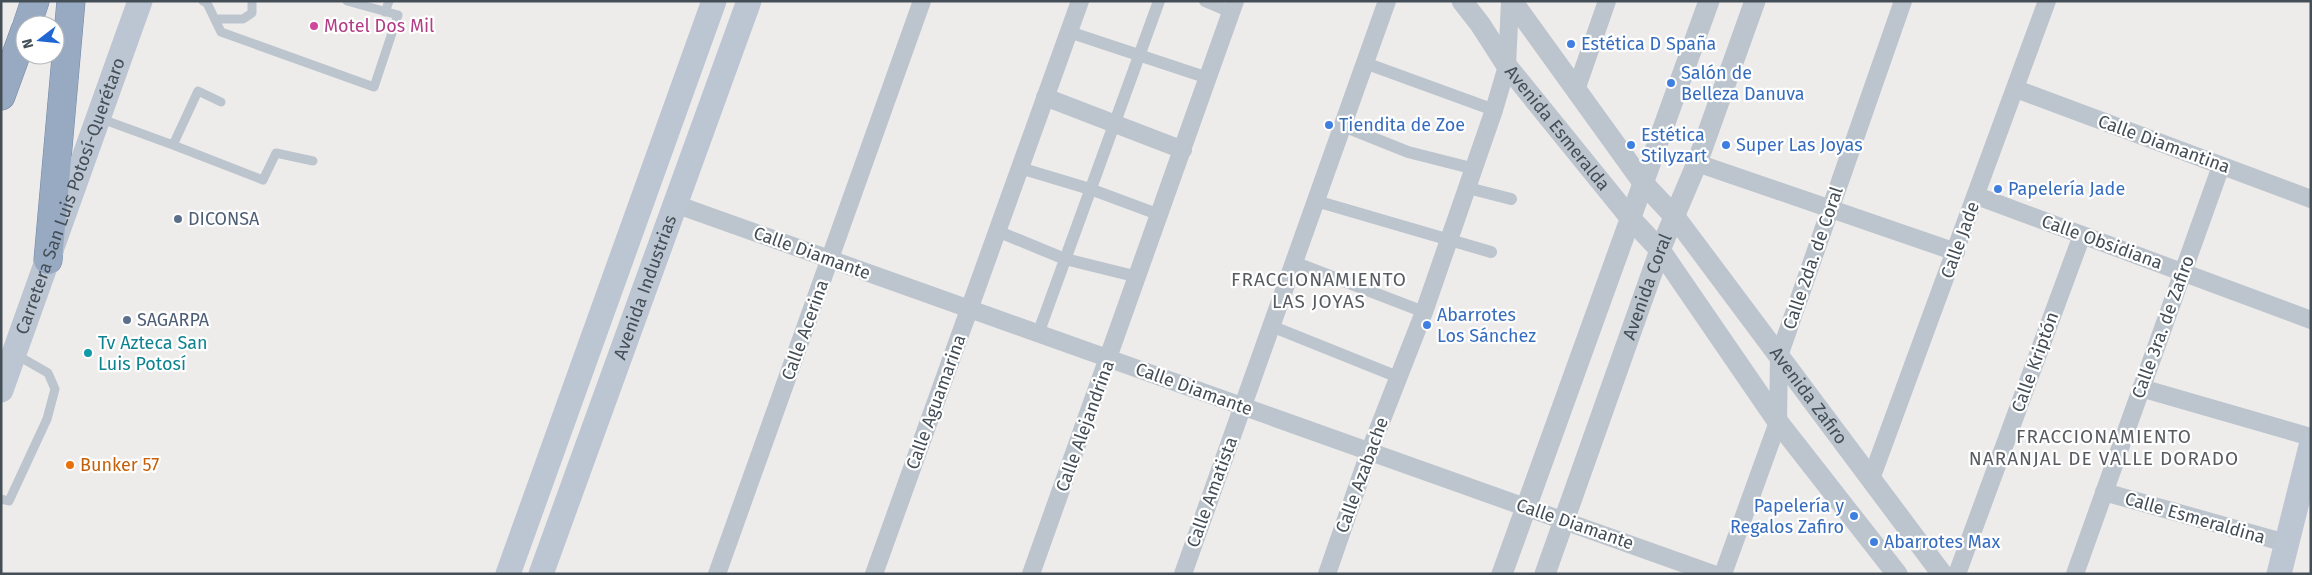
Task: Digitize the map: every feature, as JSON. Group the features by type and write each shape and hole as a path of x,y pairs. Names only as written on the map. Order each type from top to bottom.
{"highway":[{"path":"30,15 35,1"},
{"path":"48,260 71,1"},
{"path":"1,96 15,58"}],"main road":[{"name":"Avenida Industrias","path":"508,574 714,1"},
{"name":"Avenida Industrias","path":"541,574 749,1"},
{"name":"Carretera San Luis Potosí-Querétaro","path":"1,390 98,118 144,2"},
{"path":"2279,574 2311,446"}],"street":[{"name":"Calle Acerina","path":"717,574 922,1"},
{"name":"Calle Aguamarina","path":"874,574 1080,1"},
{"path":"1038,334 1159,1"},
{"name":"Calle Alejandrina","path":"1031,574 1233,6 1205,1"},
{"name":"Calle Amatista","path":"1183,574 1387,1"},
{"name":"Avenida Esmeralda","path":"1462,1 1508,66 1631,219 1660,250"},
{"name":"Avenida Esmeralda","path":"1511,1 1644,184 1675,217"},
{"name":"Calle Azabache","path":"1327,574 1370,450 1424,312 1494,110 1508,66 1511,1"},
{"path":"1576,90 1607,1"},
{"path":"1502,574 1709,1"},
{"name":"Avenida Coral","path":"1545,574 1660,250 1697,163 1755,1"},
{"name":"Calle 2da. de Coral","path":"1723,574 1778,422 1779,356 1903,1"},
{"name":"Calle Jade","path":"1871,479 1977,196 2047,1"},
{"path":"1068,32 1208,78"},
{"path":"1365,64 1494,110"},
{"name":"Calle Diamantina","path":"2016,90 2311,199"},
{"path":"1045,97 1183,150"},
{"path":"1342,126 1408,152 1475,169"},
{"path":"1697,163 1956,252"},
{"name":"Calle 3ra. de Zafiro","path":"2075,574 2221,166"},
{"path":"1020,168 1090,189 1160,215"},
{"path":"1468,188 1511,199"},
{"name":"Calle Obsidiana","path":"1977,196 2311,320"},
{"path":"1316,201 1491,252"},
{"name":"Calle Diamante","path":"675,204 1242,407 1370,450 1713,574"},
{"name":"Avenida Zafiro","path":"1675,217 1942,574"},
{"path":"997,231 1065,259 1138,277"},
{"name":"Calle Kriptón","path":"1956,574 2082,235"},
{"path":"1660,250 1778,422 1898,574"},
{"path":"1294,262 1424,312"},
{"path":"1271,326 1398,377"},
{"path":"2141,388 2311,437"},
{"name":"Calle Esmeraldina","path":"2104,492 2286,543"}],"lane":[{"path":"203,1 207,3 221,32 374,87 398,15 347,1"},
{"path":"215,19 243,19 252,13 252,1"},
{"path":"385,12 389,1"},
{"path":"173,145 198,91 221,102"},
{"path":"98,118 263,180 276,153 313,162"},
{"path":"1,499 8,501 46,419 55,389 48,374 14,353"}],"place":[{"name":"Motel Dos Mil","path":"314,26"},
{"name":"Estética D Spaña","path":"1571,44"},
{"name":"Salón de Belleza Danuva","path":"1671,83"},
{"name":"Tiendita de Zoe","path":"1329,125"},
{"name":"Estética Stilyzart","path":"1631,145"},
{"name":"Super Las Joyas","path":"1726,145"},
{"name":"Papelería Jade","path":"1998,189"},
{"name":"DICONSA","path":"178,219"},
{"name":"SAGARPA","path":"127,320"},
{"name":"Abarrotes Los Sánchez","path":"1427,325"},
{"name":"Tv Azteca San Luis Potosí","path":"88,353"},
{"name":"Bunker 57","path":"70,465"},
{"name":"Papelería y Regalos Zafiro","path":"1854,516"},
{"name":"Abarrotes Max","path":"1874,542"}],"district":[{"name":"FRACCIONAMIENTO LAS JOYAS","path":"1319,290"},
{"name":"FRACCIONAMIENTO NARANJAL DE VALLE DORADO","path":"2104,447"}]}
